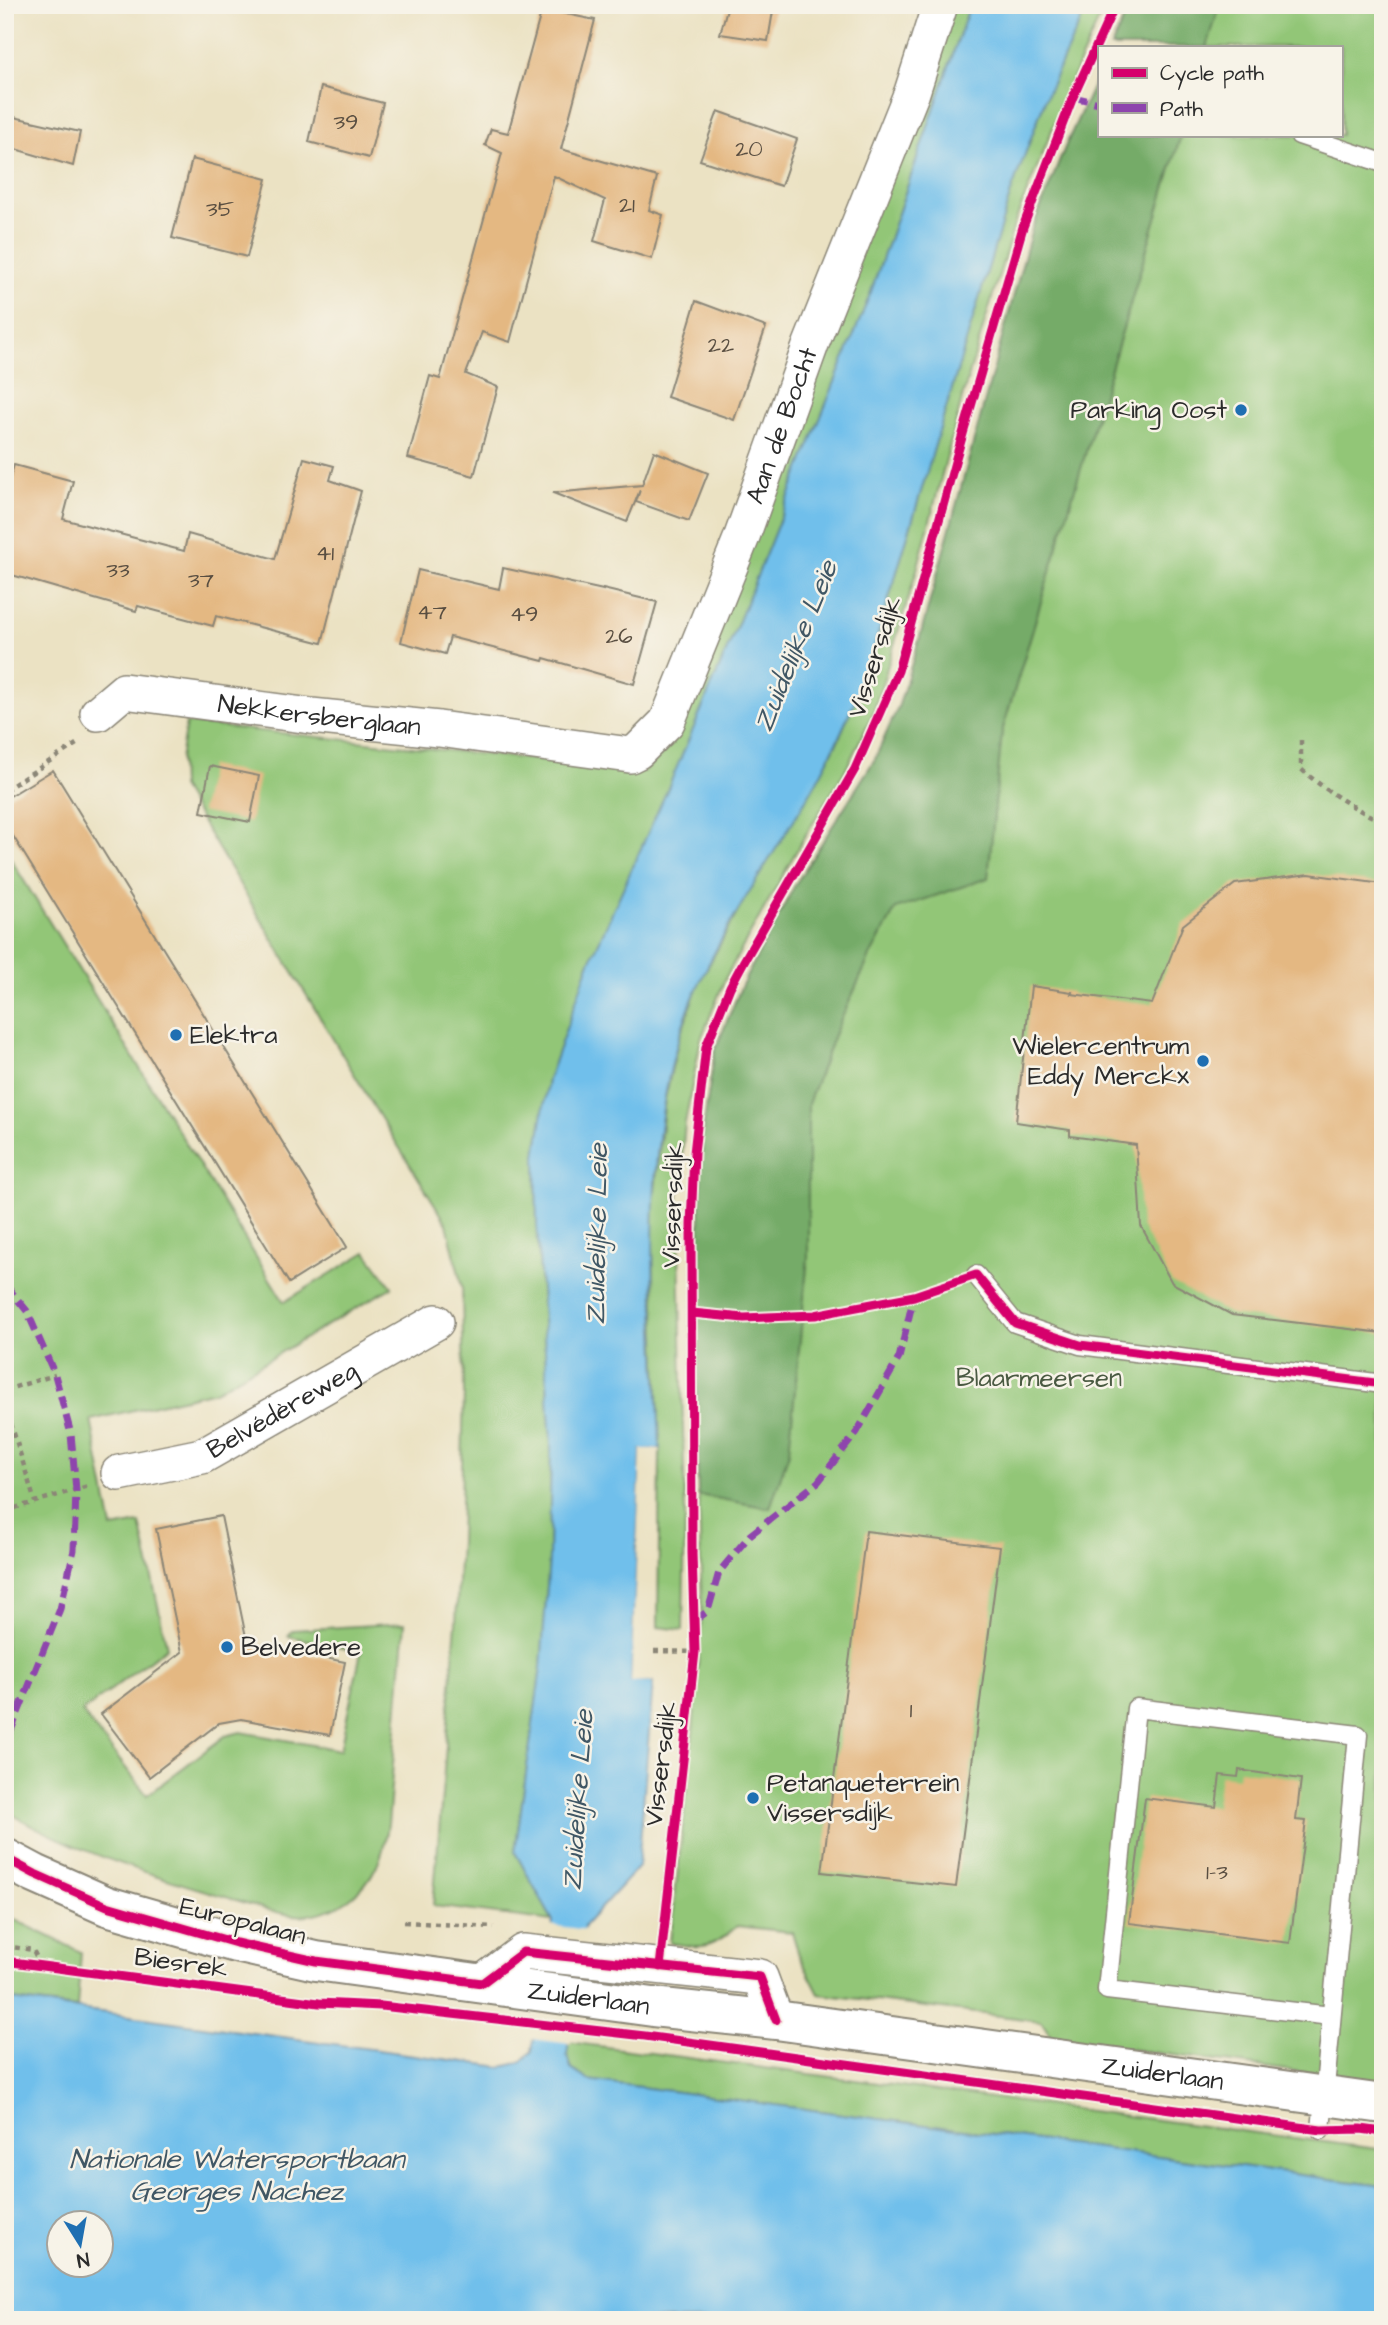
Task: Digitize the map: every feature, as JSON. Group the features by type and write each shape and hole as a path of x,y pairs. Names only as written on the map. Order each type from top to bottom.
{"street":[{"name":"Aan de Bocht","path":"549,744 629,755 638,751 667,722 741,539 811,344 912,92 940,5"},
{"name":"Nekkersberglaan","path":"98,713 124,691 549,744"},
{"name":"Belvédèreweg","path":"119,1473 202,1456 436,1322"},
{"name":"Europalaan","path":"5,1858 107,1906 236,1943 316,1961 500,1986"},
{"name":"Zuiderlaan","path":"776,2020 760,1977 604,1961 511,1939 500,1986 776,2020 1322,2113 1383,2104"}],"lane":[{"path":"1302,136 1383,163"},
{"path":"975,1275 1015,1323 1080,1345 1383,1384"},
{"path":"1322,2113 1358,1735 1136,1708 1107,1990 1331,2016"}],"path":[{"path":"5,790 83,740 98,713"},
{"path":"1301,740 1301,769 1357,810 1383,822"},
{"path":"5,1390 55,1375"},
{"path":"5,1404 35,1502"},
{"path":"5,1511 76,1490"},
{"path":"654,1651 695,1647 694,1665"},
{"path":"404,1922 511,1939"},
{"path":"5,1945 33,1950 41,1966"},
{"path":"29,1964 52,1967"}],"green space":[{"path":"949,5 970,5 871,292 735,631 669,788 589,964 548,1080 536,1155 537,1226 551,1443 549,1559 541,1667 515,1852 553,1921 433,1906 460,1542 464,1392 462,1287 447,1224 181,787 180,759 186,723 644,771 672,744 668,732"},
{"path":"1088,5 1106,5 1079,63 1015,222 963,395 917,570 873,714 845,771 802,841 726,977 701,1039 685,1123 678,1202 685,1513 683,1630 658,1627 660,1449 652,1218 665,1099 678,1042 698,985 744,900 813,788 838,741 868,668 1011,192 1048,92"},
{"name":"Blaarmeersen","path":"1130,5 1383,5 1383,2083 1053,2039 1041,2021 819,1994 799,1955 792,1932 737,1926 720,1939 706,1945 670,1943 693,1732 702,1613 696,1378 702,1136 715,1050 742,985 795,885 875,759 899,705 1032,229 1098,75 1098,136 1342,136 1342,46 1111,46"},
{"path":"1130,5 1220,5 1207,46 1111,46"},
{"path":"1098,75 1098,136 1181,136 1002,732 988,878 896,909 871,954 834,1035 808,1104 808,1257 789,1452 770,1508 698,1495 696,1378 702,1136 715,1050 742,985 795,885 875,759 899,705 1032,229"},
{"path":"5,850 284,1302 366,1252 392,1287 215,1391 91,1420 112,1528 140,1523 167,1647 82,1712 147,1795 225,1736 241,1732 340,1750 361,1652 288,1636 293,1630 405,1623 388,1822 381,1855 372,1875 358,1892 340,1905 319,1913 281,1913 147,1873 60,1839 5,1810"},
{"path":"5,1915 81,1952 77,2008 5,1999"},
{"path":"568,2042 1377,2149 1383,2151 1383,2186 588,2080 571,2069 567,2055"}],"water":[{"path":"970,5 1088,5 1048,92 1011,192 868,668 843,729 821,773 712,958 699,984 679,1038 665,1094 657,1153 654,1213 653,1273 660,1449 641,1450 631,1682 653,1682 638,1867 584,1926 567,2055 571,2069 588,2080 1383,2186 1383,2320 5,2320 5,1999 502,2067 522,2062 532,2051 553,1921 515,1852 541,1667 549,1559 551,1443 537,1226 536,1155 548,1080 589,964 735,631 871,292"}],"pier":[{"path":"641,1449 660,1449 660,1452 645,1453 635,1679 654,1679 653,1682 631,1683"},
{"path":"549,1925 587,1930 571,2044 532,2039"}],"building":[{"path":"728,5 774,5 768,41 720,34"},
{"path":"542,9 595,20 561,149 657,177 649,210 663,215 652,259 594,241 605,200 554,176 510,342 482,332 466,374 498,387 474,476 408,458 430,376 440,379 502,153 485,145 491,129 508,133"},
{"path":"321,87 383,103 369,158 309,142"},
{"path":"718,111 797,139 781,186 700,160"},
{"path":"5,115 80,132 73,166 5,146"},
{"path":"192,159 267,179 247,257 172,238"},
{"path":"696,301 766,327 734,420 667,397"},
{"path":"654,451 708,473 689,521 636,502 640,490 627,522 553,493 642,485"},
{"path":"304,458 334,466 330,480 361,491 322,643 216,616 213,626 138,606 136,611 5,573 5,494 14,465 73,481 63,519 184,551 188,534 275,559"},
{"path":"503,568 657,602 634,684 544,658 543,661 450,637 445,654 401,642 418,570 499,589"},
{"path":"210,766 259,776 250,822 201,812"},
{"name":"Elektra","path":"53,770 347,1247 289,1283 5,823 5,799"},
{"name":"Wielercentrum Eddy Merckx","path":"1309,874 1383,884 1383,1333 1232,1315 1172,1283 1141,1226 1136,1145 1070,1136 1070,1130 1016,1122 1031,986 1152,1004 1183,925 1235,884"},
{"name":"Belvedere","path":"221,1516 247,1642 345,1662 330,1735 241,1719 219,1723 149,1777 101,1714 182,1652 156,1529"},
{"path":"866,1531 1000,1547 956,1887 822,1872"},
{"path":"1239,1770 1301,1779 1296,1820 1306,1821 1290,1943 1129,1923 1145,1798 1216,1807 1220,1775 1238,1777"}],"marked path":[{"path":"1073,97 1098,103"},
{"path":"5,1284 27,1311 55,1375 71,1434 76,1490 74,1550 60,1609 5,1745"},
{"path":"694,1621 708,1611 719,1572 750,1535 818,1482 857,1432 899,1358 914,1296"}],"cycle path":[{"name":"Vissersdijk","path":"660,1967 695,1652 691,1225 694,1153 706,1047 730,987 855,769 898,671 1023,227 1073,97 1115,5"},
{"path":"692,1313 744,1318 815,1315 914,1296 976,1275 1015,1323 1080,1345 1383,1384"},
{"name":"Biesrek","path":"5,1858 107,1906 236,1943 316,1961 482,1983 523,1952 760,1977 776,2020"},
{"name":"Biesrek","path":"5,1961 319,2003 381,2006 645,2036 1321,2130 1361,2129 1383,2132"}],"place":[{"name":"Parking Oost","path":"1241,410"},
{"name":"Elektra","path":"176,1035"},
{"name":"Wielercentrum Eddy Merckx","path":"1203,1061"},
{"name":"Belvedere","path":"227,1647"},
{"name":"Petanqueterrein Vissersdijk","path":"753,1798"}],"water label":[{"name":"Zuidelijke Leie","path":"796,646"},
{"name":"Zuidelijke Leie","path":"597,1234"},
{"name":"Zuidelijke Leie","path":"578,1800"},
{"name":"Nationale Watersportbaan Georges Nachez","path":"237,2175"}]}
